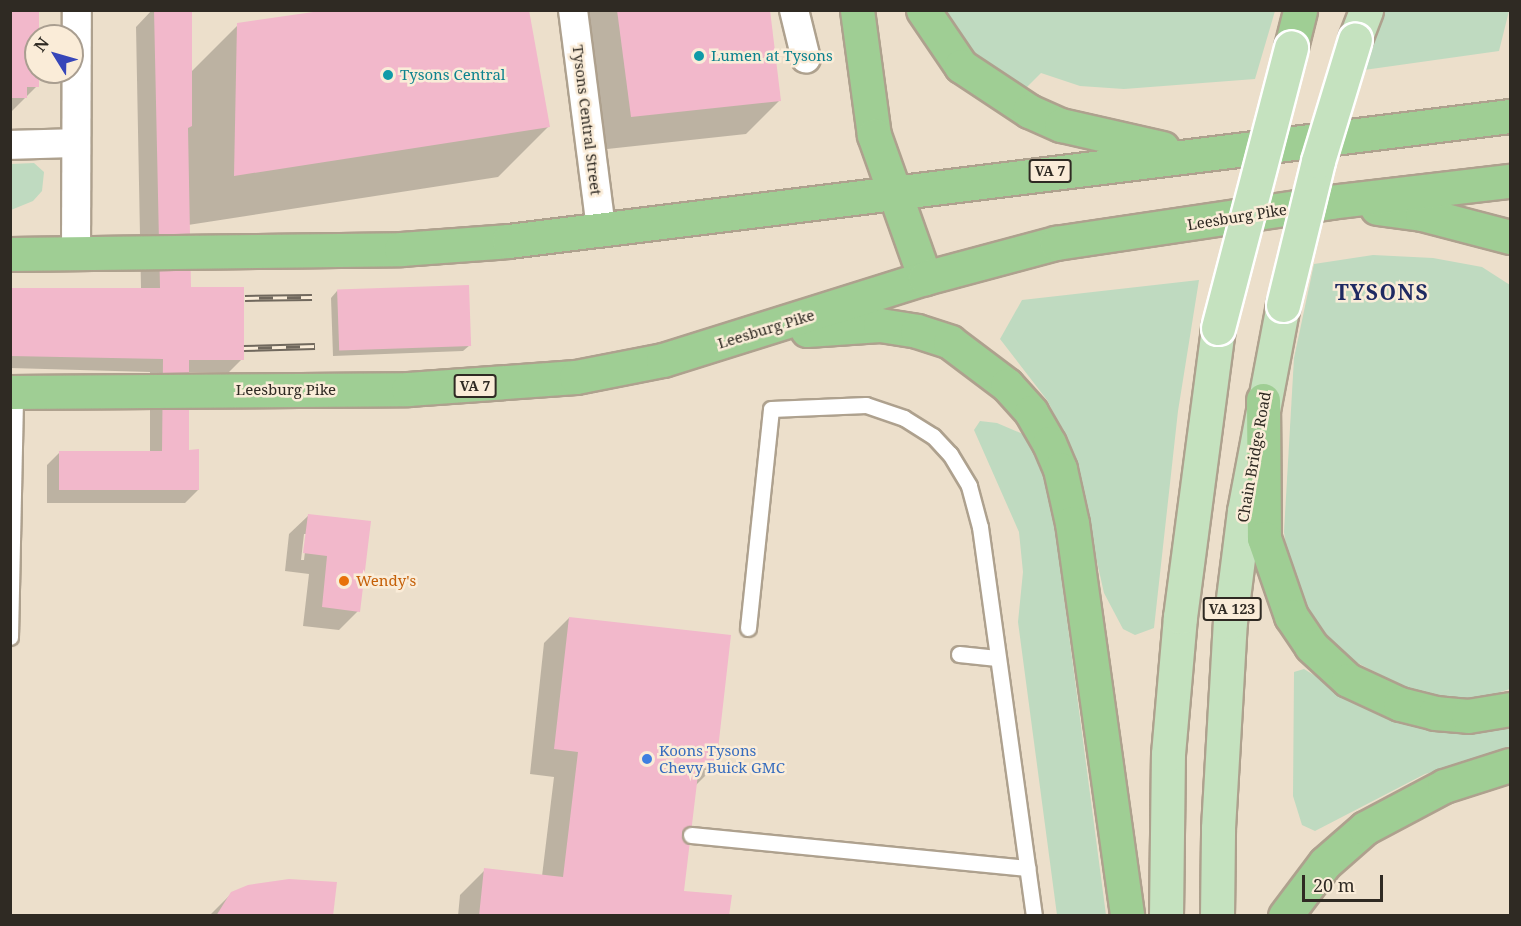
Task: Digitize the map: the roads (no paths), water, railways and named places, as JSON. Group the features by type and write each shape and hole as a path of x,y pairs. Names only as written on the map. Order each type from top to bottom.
{"highway":[{"path":"857,10 874,135 925,278"},
{"path":"923,10 961,66 1029,111 1110,138 1206,152"},
{"path":"1291,46 1300,10"},
{"name":"VA 7","path":"10,254 400,249 601,229 894,190 1510,116"},
{"name":"Leesburg Pike","path":"13,392 408,389 505,384 576,377 663,360 925,278 1056,243 1330,202 1510,181"},
{"path":"1330,202 1422,214 1510,237"},
{"path":"751,334 880,325 917,331 950,342 980,362 1031,412 1060,469 1072,523 1127,915"},
{"path":"1263,400 1264,538 1291,616 1311,646 1348,680 1400,704 1435,713 1468,716 1510,709"},
{"path":"1285,915 1325,863 1365,828 1444,786 1510,765"}],"main road":[{"name":"VA 123","path":"1166,915 1168,754 1179,628 1218,328 1291,46 1305,10"},
{"name":"Chain Bridge Road","path":"1217,915 1218,828 1230,622 1263,400 1315,172 1360,25"}],"street":[{"path":"76,253 77,10"},
{"name":"Tysons Central Street","path":"573,10 601,229"},
{"path":"794,10 806,58"},
{"path":"10,145 76,143"}],"lane":[{"path":"10,637 13,392"},
{"path":"748,628 771,409 866,405 904,418 933,436 950,454 969,486 980,526 1034,915"},
{"path":"959,654 997,658"},
{"path":"691,835 1027,868"}],"railway":[{"path":"245,298 312,297"},
{"path":"244,348 315,346"}],"place":[{"name":"Lumen at Tysons","path":"699,56"},
{"name":"Tysons Central","path":"388,75"},
{"name":"Wendy's","path":"344,581"},
{"name":"Koons Tysons Chevy Buick GMC","path":"647,759"}],"district":[{"name":"TYSONS","path":"1382,292"}]}
